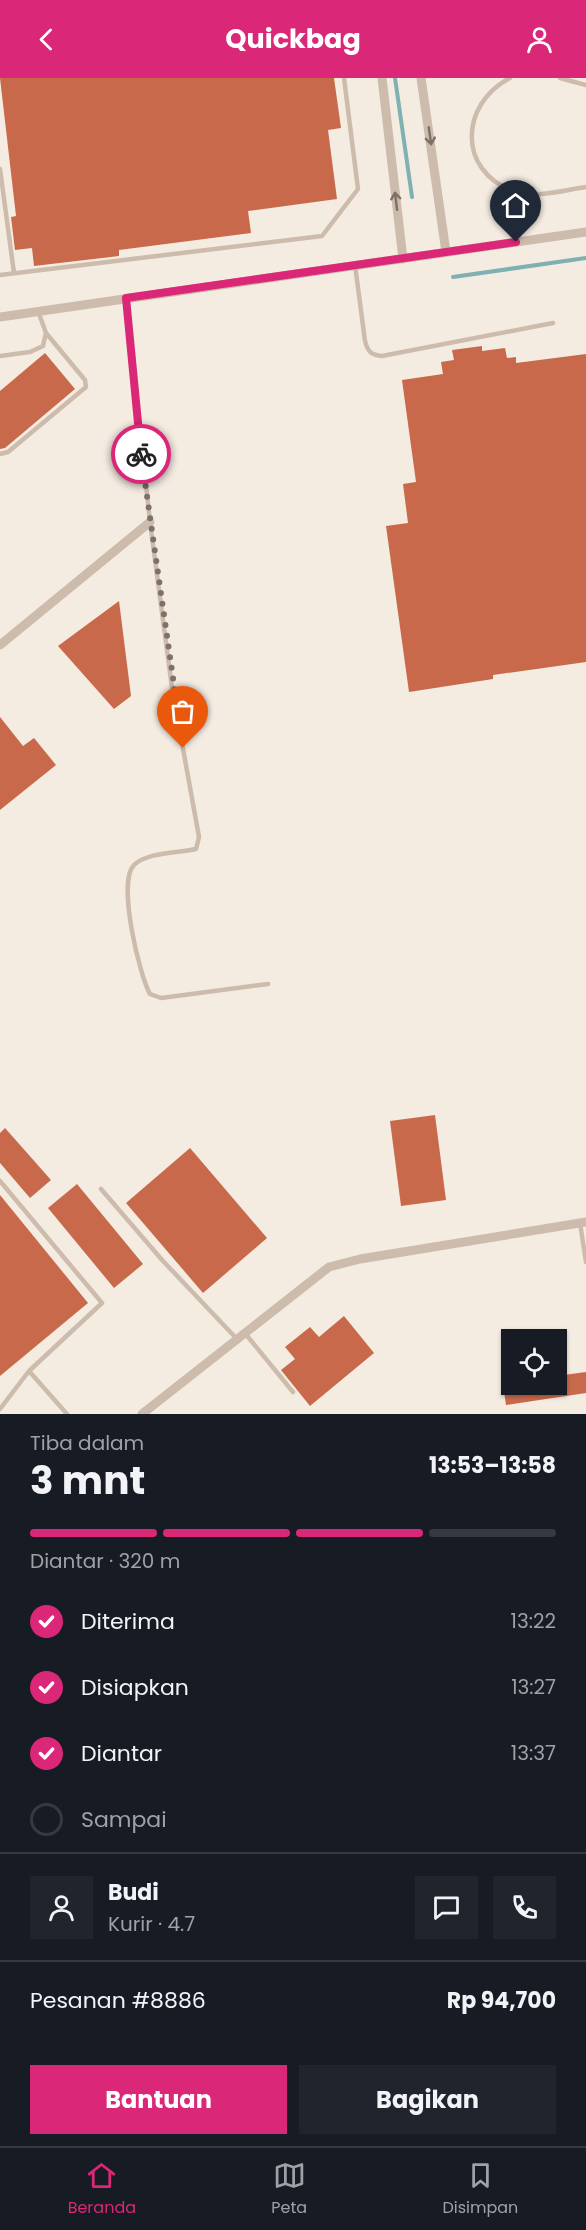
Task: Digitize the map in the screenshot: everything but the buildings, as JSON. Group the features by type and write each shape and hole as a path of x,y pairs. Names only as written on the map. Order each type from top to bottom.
{"street":[{"path":"382,78 403,259"},
{"path":"422,78 446,252"},
{"path":"0,317 586,232"},
{"path":"0,645 150,522"},
{"path":"142,1414 153,1411 240,1335 329,1268 360,1259 583,1222"}],"lane":[{"path":"0,275 322,236 358,189 344,78"},
{"path":"510,78 486,95 471,126 473,151 485,174 499,184 520,193 586,187"},
{"path":"560,78 586,85"},
{"path":"0,169 14,273"},
{"path":"355,265 365,341 367,350 372,355 382,356 554,322"},
{"path":"126,298 150,522 172,688 199,844 196,849 142,859 132,867 126,882 139,966 150,994 161,998 268,984"},
{"path":"0,454 8,452 87,387 85,380 46,333 38,311"},
{"path":"0,356 36,350 46,340 46,333"},
{"path":"0,1180 102,1303 29,1371 0,1409"},
{"path":"101,1189 163,1261 240,1335 292,1392"},
{"path":"583,1222 586,1262"},
{"path":"29,1371 67,1414"}],"waterway":[{"path":"395,78 412,197"},
{"path":"453,277 586,258"}],"way so far":[{"path":"141,454 172,688 183,748"}],"route":[{"path":"141,454 126,298 516,242"}]}
